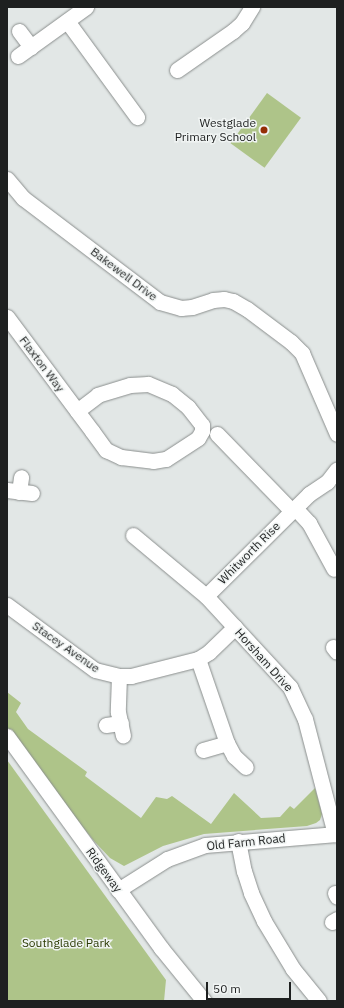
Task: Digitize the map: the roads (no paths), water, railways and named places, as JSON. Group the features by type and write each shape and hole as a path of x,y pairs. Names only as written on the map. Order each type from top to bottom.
{"street":[{"path":"18,56 86,7"},
{"path":"187,69 242,23 252,7"},
{"path":"67,21 135,109"},
{"path":"19,31 31,47"},
{"name":"Bakewell Drive","path":"7,179 12,196 23,198 160,302 181,308 192,307 213,300 224,299 233,301 248,309 291,342 302,354 331,404 337,434"},
{"name":"Flaxton Way","path":"7,317 77,411"},
{"path":"148,384 172,394 188,407 202,425 202,431 198,438 166,459 153,461 121,457 106,450 77,411 98,395 130,385 148,384"},
{"path":"219,441 309,523 334,569"},
{"name":"Whitworth Rise","path":"206,596 293,509 309,494 327,482 337,469"},
{"name":"Horsham Drive","path":"138,544 206,596 290,687 306,719 331,796 336,834"},
{"name":"Stacey Avenue","path":"7,604 95,670 119,676 131,676 198,659 209,652 235,627"},
{"path":"198,659 227,744 234,756 246,767"},
{"path":"117,727 119,676"},
{"name":"Ridgeway","path":"7,736 118,890 204,1001"},
{"path":"203,750 227,744"},
{"name":"Old Farm Road","path":"118,890 154,866 178,854 205,845 238,841 336,834"},
{"path":"238,841 250,893 264,921 293,969 319,1001"}],"place":[{"name":"Westglade Primary School","path":"264,130"}],"park label":[{"name":"Southglade Park","path":"66,943"}]}
